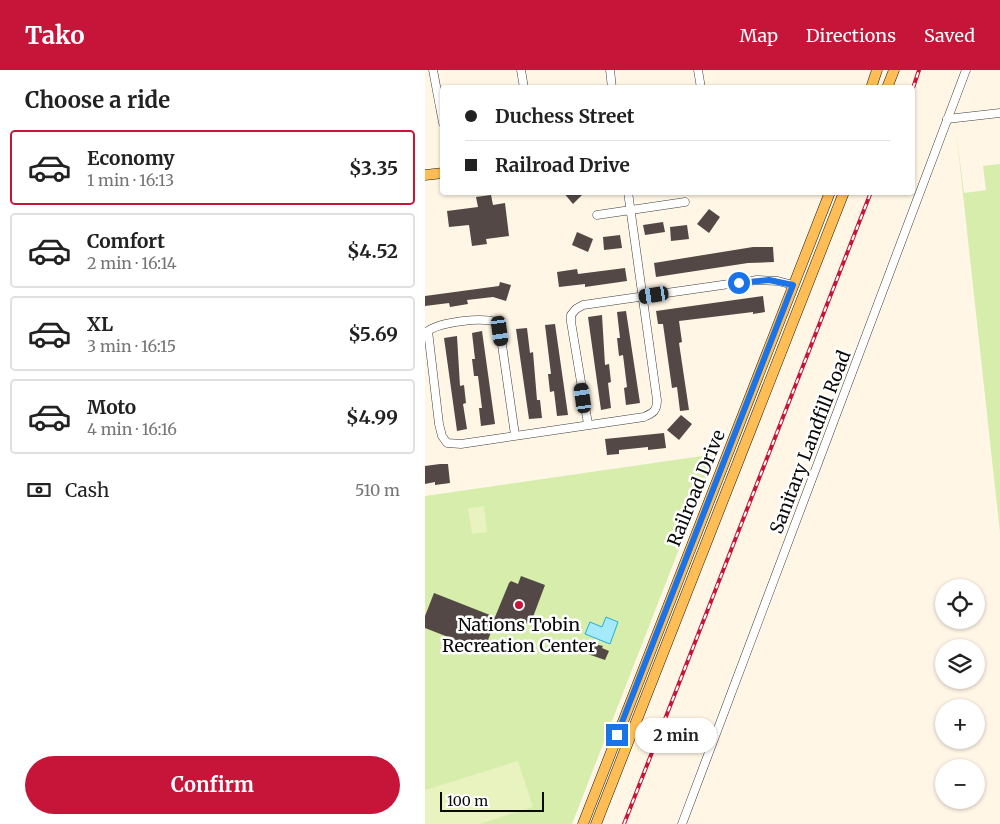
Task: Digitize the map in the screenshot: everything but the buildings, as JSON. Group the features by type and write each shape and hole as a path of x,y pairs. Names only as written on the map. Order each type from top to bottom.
{"main road":[{"path":"872,85 877,70"},
{"path":"888,85 894,70"},
{"path":"425,175 440,173"},
{"name":"Railroad Drive","path":"583,824 828,195"},
{"name":"Railroad Drive","path":"596,824 843,195"},
{"path":"691,546 703,550"},
{"path":"617,735 629,738"}],"street":[{"path":"433,70 440,107"},
{"path":"521,70 524,85"},
{"path":"610,70 612,85"},
{"path":"698,70 700,85"},
{"name":"Sanitary Landfill Road","path":"682,824 966,70"},
{"path":"947,119 1000,113"},
{"path":"515,435 500,331 495,322 483,319 438,326 428,332 439,424 445,442 461,444 588,424 644,418 656,409 656,390 628,195"},
{"path":"597,215 685,202"},
{"path":"588,424 571,315 576,309 583,305 757,280 778,281 793,285"}],"green space":[{"path":"956,130 964,193 986,190 983,166 1000,164 1000,533"},
{"path":"716,454 572,824 425,824 425,496"},
{"path":"484,506 487,532 472,534 468,508"},
{"path":"518,761 533,807 479,824 425,824 425,790"}],"water":[{"path":"606,617 618,622 610,644 585,634 590,622 602,627"}],"railway":[{"path":"914,85 919,70"},
{"path":"624,824 870,195"}],"place":[{"name":"Nations Tobin Recreation Center","path":"519,605"}],"route":[{"path":"617,735 793,285 769,280 739,283"}]}
